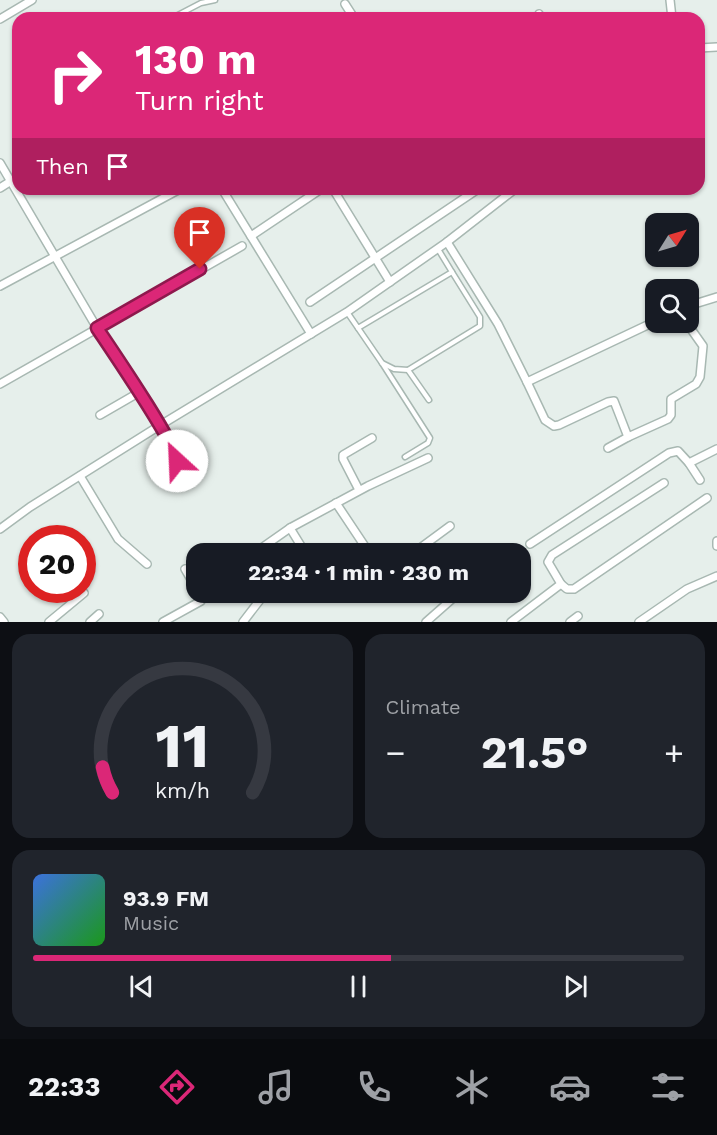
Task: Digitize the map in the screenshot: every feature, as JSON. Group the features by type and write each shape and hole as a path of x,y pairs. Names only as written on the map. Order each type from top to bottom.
{"street":[{"path":"0,19 32,0"},
{"path":"345,4 350,12"},
{"path":"0,163 12,184"},
{"path":"0,188 10,181"},
{"path":"18,195 97,328 159,426"},
{"path":"0,286 169,195"},
{"path":"226,195 311,334"},
{"path":"251,236 312,195"},
{"path":"337,195 390,282"},
{"path":"310,302 469,195"},
{"path":"0,529 30,507 159,426 347,312 447,242 508,195"},
{"path":"447,242 498,324 546,420 550,424 560,425 614,401 628,438"},
{"path":"0,384 242,246"},
{"path":"699,303 717,297"},
{"path":"527,382 645,326"},
{"path":"608,448 668,419 672,415 671,399 699,380 704,346 694,333"},
{"path":"100,415 138,393"},
{"path":"359,490 343,455 372,438"},
{"path":"689,463 717,449"},
{"path":"531,543 669,453 678,450 700,480"},
{"path":"269,543 336,502 428,458"},
{"path":"80,476 118,539 147,564"},
{"path":"664,483 552,555 548,562 549,567 561,584 567,589 574,588 707,498"},
{"path":"336,502 363,543"},
{"path":"427,543 450,526"},
{"path":"290,528 299,543"},
{"path":"717,541 717,546"},
{"path":"639,622 687,589 717,576"},
{"path":"511,622 561,584"},
{"path":"49,622 72,603"},
{"path":"163,622 197,603"},
{"path":"243,622 258,603"},
{"path":"426,622 448,603"},
{"path":"90,622 99,614"},
{"path":"570,622 578,616"},
{"path":"0,617 4,622"}],"lane":[{"path":"184,12 201,3 215,0"},
{"path":"382,363 394,369 408,370 480,326 480,317 437,249"},
{"path":"358,328 452,272"},
{"path":"347,312 430,438 428,443 405,457"},
{"path":"408,370 429,400"},
{"path":"158,475 174,465 177,458 159,426"}],"route":[{"path":"177,461 175,453 159,426 97,328 200,269"}]}
